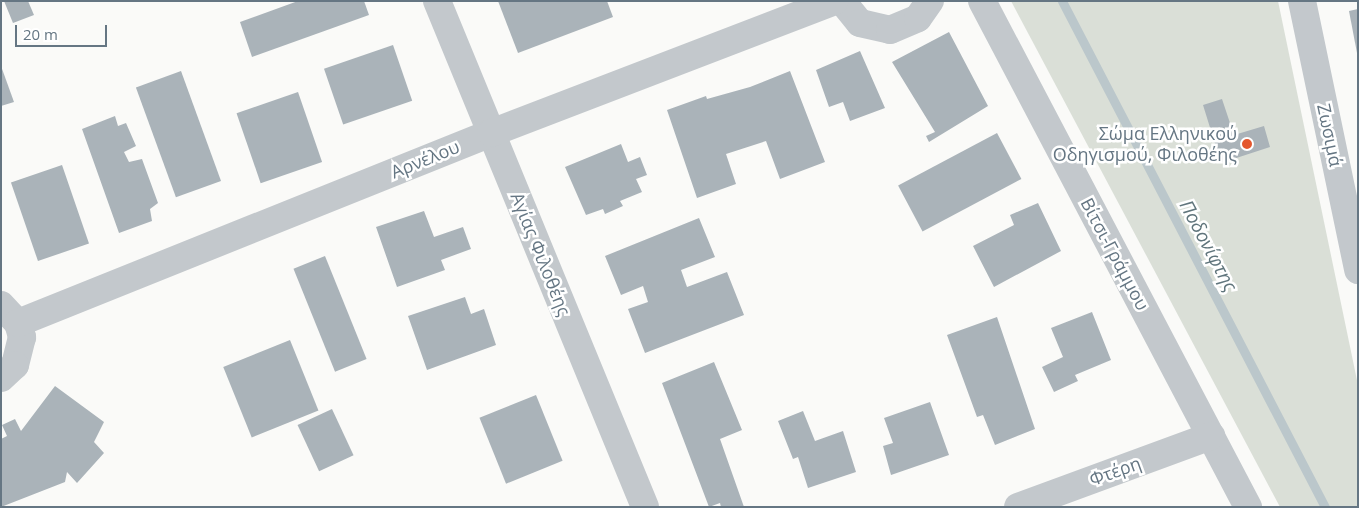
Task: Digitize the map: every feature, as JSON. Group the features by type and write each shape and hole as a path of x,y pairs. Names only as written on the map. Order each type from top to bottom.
{"street":[{"name":"Αγίας Φιλοθέης","path":"437,1 645,507"},
{"name":"Αρνέλου","path":"10,314 491,133 834,1"},
{"path":"842,1 860,23 890,30 918,18 930,1"},
{"name":"Βίτσι-Γράμμου","path":"982,1 1248,507"},
{"name":"Ζωσιμά","path":"1302,1 1358,270"},
{"path":"1,378 15,365 20,352 10,314"},
{"name":"Φτέρη","path":"1018,507 1211,436"}],"shaded area":[{"path":"1011,1 1278,1 1358,385 1358,507 1280,507"}],"building":[{"path":"4,1 28,1 34,15 13,23"},
{"path":"298,1 364,1 369,15 252,57 240,22"},
{"path":"498,1 607,1 613,17 518,53"},
{"path":"1358,9 1358,53 1357,53 1349,11"},
{"path":"949,32 988,106 929,142 926,136 935,132 892,62"},
{"path":"393,45 412,101 343,125 324,69"},
{"path":"860,51 885,108 850,121 843,102 829,107 816,70"},
{"path":"1,66 14,102 1,106"},
{"path":"181,71 221,181 176,197 136,87"},
{"path":"790,71 825,162 780,179 766,141 726,154 736,184 697,198 667,110 706,96 707,99 750,87"},
{"path":"298,92 322,162 261,183 237,113"},
{"path":"1222,99 1234,135 1264,126 1270,147 1221,163 1203,105"},
{"path":"115,116 118,126 126,123 136,146 124,152 129,162 142,159 158,203 150,209 152,221 119,233 82,129"},
{"path":"997,133 1021,179 923,231 898,186"},
{"path":"621,144 628,162 640,157 647,175 636,179 642,192 620,201 623,206 605,214 603,209 586,215 565,167"},
{"path":"62,165 89,243 38,261 11,183"},
{"path":"1038,203 1061,251 994,287 973,246 1014,225 1010,215"},
{"path":"424,211 434,237 463,227 471,249 441,260 445,270 397,287 376,227"},
{"path":"699,218 715,257 681,270 687,287 727,272 744,315 645,353 628,309 648,302 643,286 621,295 605,256"},
{"path":"325,256 367,359 335,372 293,269"},
{"path":"465,297 471,314 484,309 496,345 427,370 408,316"},
{"path":"1092,312 1111,360 1075,375 1078,381 1054,392 1042,367 1063,357 1051,328"},
{"path":"997,317 1035,429 995,445 983,415 977,417 947,335"},
{"path":"290,340 318,410 252,437 223,367"},
{"path":"714,362 742,430 720,439 744,507 721,507 720,503 709,507 662,383"},
{"path":"55,386 104,422 94,442 104,453 77,483 67,472 65,482 1,507 1,439 7,436 2,425 15,419 21,431"},
{"path":"536,395 563,461 506,484 479,418"},
{"path":"930,402 949,455 891,475 883,446 893,443 884,418"},
{"path":"332,409 354,455 319,471 298,425"},
{"path":"803,411 815,441 843,431 856,472 808,488 798,457 793,459 778,421"}],"waterway":[{"name":"Ποδονίφτης","path":"1062,1 1325,507"}],"place":[{"name":"Σώμα Ελληνικού Οδηγισμού, Φιλοθέης","path":"1247,144"}]}
